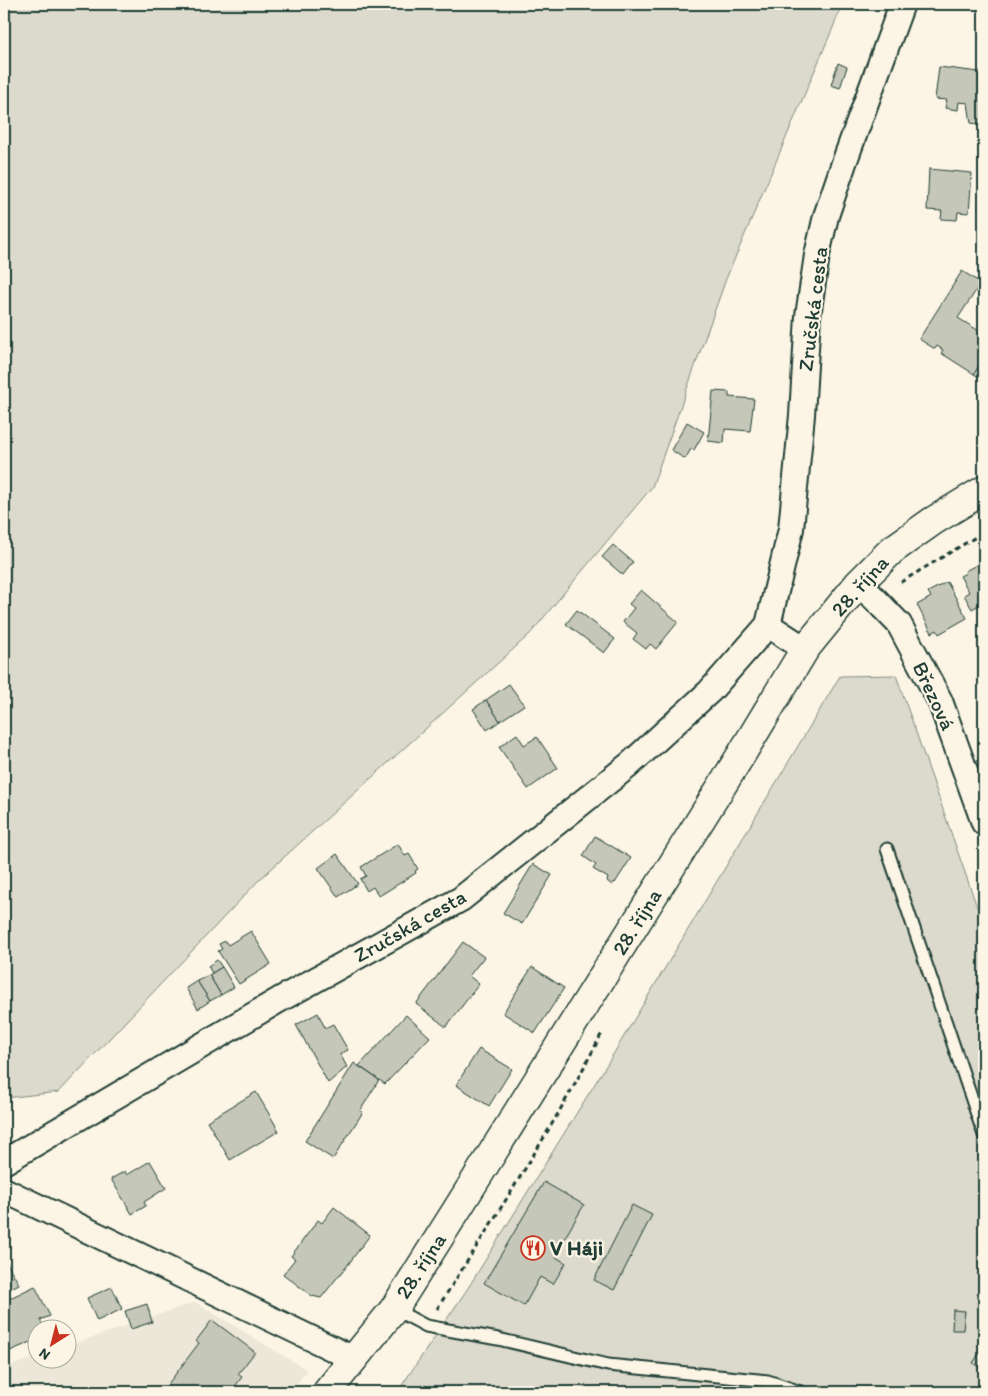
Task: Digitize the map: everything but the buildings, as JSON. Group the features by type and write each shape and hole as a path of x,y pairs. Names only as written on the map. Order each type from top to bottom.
{"main road":[{"name":"28. října","path":"327,1392 394,1309 741,755 805,649 866,591 892,550 933,521 984,490"}],"street":[{"name":"Zručská cesta","path":"4,1162 279,1000 461,898 629,765 710,691 768,625 791,529 802,415 808,316 817,255 826,216 902,4"},
{"name":"Březová","path":"866,591 899,624 940,701 983,815"},
{"path":"768,625 805,649"},
{"path":"4,1190 354,1359"}],"lane":[{"path":"887,849 984,1135"},
{"path":"394,1309 426,1326 498,1339 608,1365 768,1381 801,1392"}],"path":[{"path":"866,591 984,532"}],"shaded area":[{"path":"4,4 843,4 726,279 652,487 530,634 259,880 59,1092 4,1098"},
{"path":"896,675 984,927 984,1392 375,1392 400,1388 468,1288 614,1053 840,676"},
{"path":"195,1302 307,1370 291,1392 4,1392 4,1368 28,1360 28,1368 78,1368 78,1343"}],"place":[{"name":"V Háji","path":"533,1248"}]}
